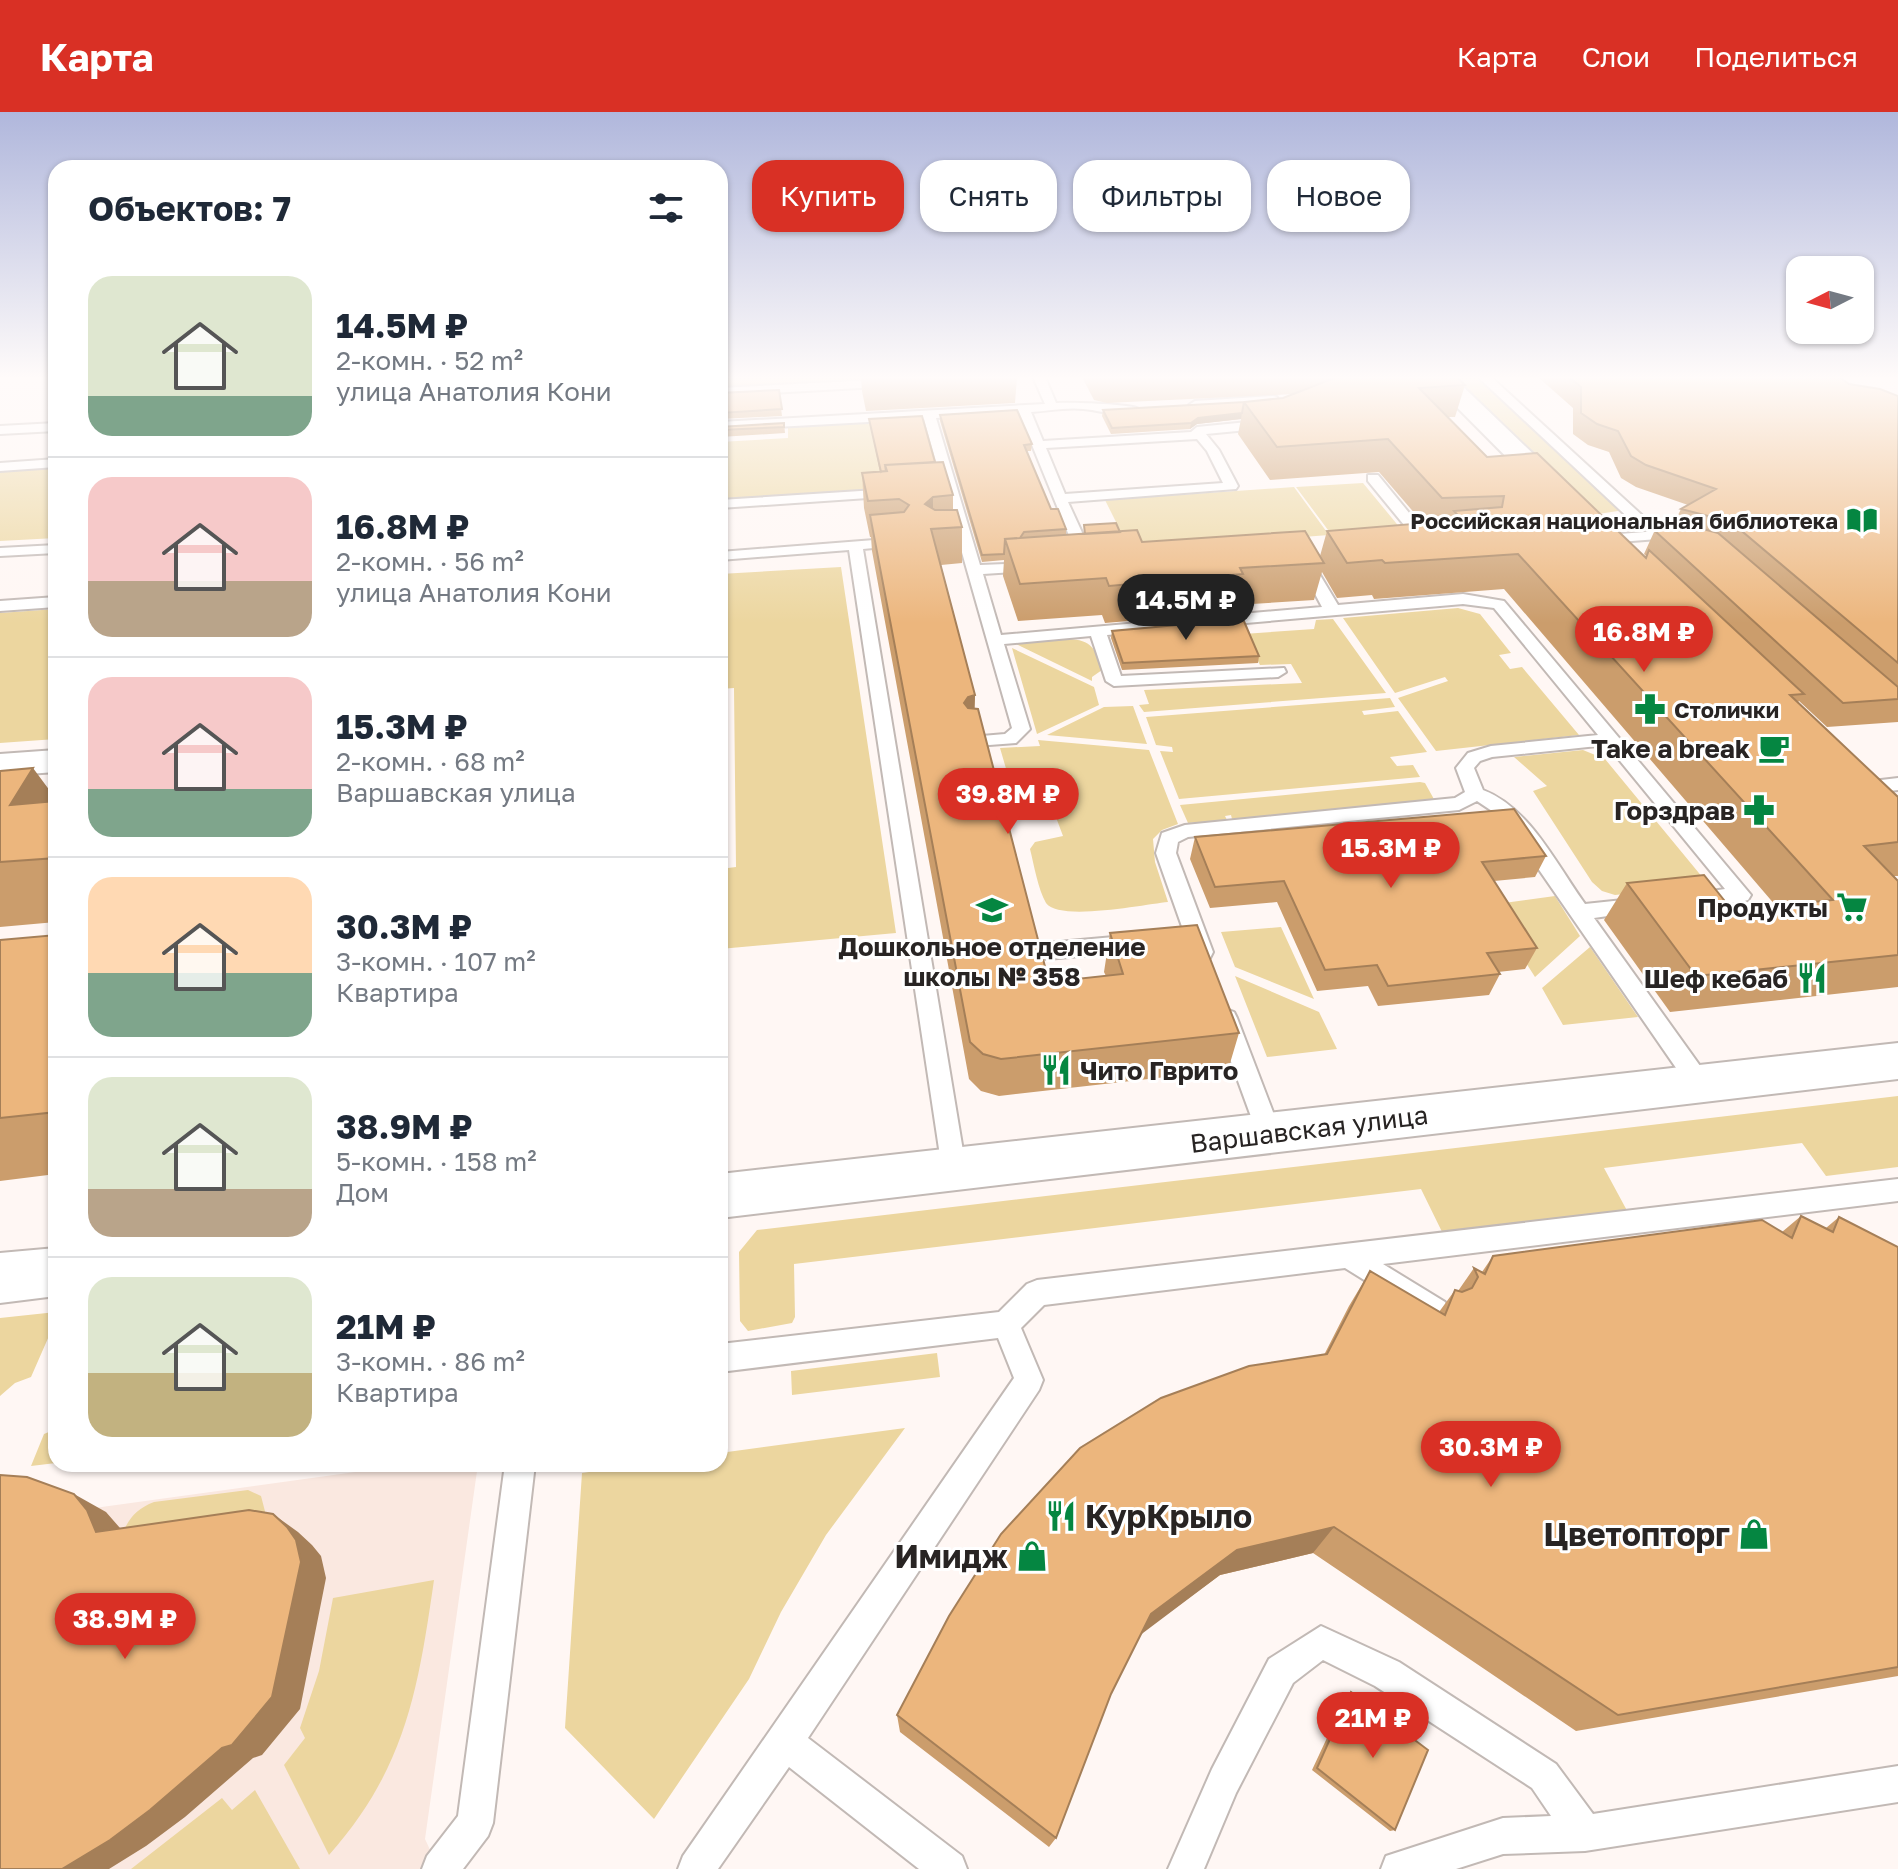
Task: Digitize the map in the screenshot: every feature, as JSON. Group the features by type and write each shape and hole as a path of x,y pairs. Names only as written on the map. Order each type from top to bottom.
{"street":[{"path":"1524,459 1639,571"},
{"path":"0,765 48,762"},
{"path":"1855,779 1892,797"},
{"name":"Варшавская улица","path":"728,1195 1898,1061"},
{"path":"0,1278 48,1273"}],"lane":[{"path":"939,459 958,538 976,570 1021,729 1010,739 976,741"},
{"path":"1044,459 1077,536 1077,542 1045,544"},
{"path":"1060,499 1225,489 1231,482 1216,459"},
{"path":"1573,459 1640,521"},
{"path":"0,467 48,464"},
{"path":"1373,478 1423,539"},
{"path":"728,504 912,492"},
{"path":"1606,539 1658,535 1699,546"},
{"path":"728,555 900,542"},
{"path":"855,545 899,749 954,1169"},
{"path":"1310,547 1296,548 1332,611"},
{"path":"0,552 48,549"},
{"path":"976,570 1040,562"},
{"path":"996,640 1463,599 1499,604 1741,895 1579,912"},
{"path":"0,606 48,603"},
{"path":"1098,632 1114,681 1278,672"},
{"path":"1613,739 1491,752 1474,757 1465,768 1475,794 1493,801 1511,815 1700,1084"},
{"path":"1210,973 1179,939 1166,853 1169,838 1185,831 1459,804 1475,794"},
{"path":"1047,951 1179,939"},
{"path":"1219,998 1269,1133"},
{"path":"728,1357 1006,1324 1037,1293 1898,1190"},
{"path":"1345,1254 1435,1311"},
{"path":"696,1869 1029,1380 1006,1324"},
{"path":"440,1869 475,1823 519,1472"},
{"path":"1186,1869 1224,1781 1281,1671 1321,1642 1387,1674 1544,1776 1585,1833"},
{"path":"785,1742 949,1869"},
{"path":"1399,1869 1503,1836 1585,1833 1898,1784"}],"shaded area":[{"path":"728,459 929,459 936,487 728,499"},
{"path":"1540,459 1566,459 1618,507 1618,511 1598,514"},
{"path":"48,467 48,538 0,541 0,470"},
{"path":"1363,483 1401,529 1331,534 1296,487"},
{"path":"1294,487 1329,535 1130,550 1105,500"},
{"path":"841,567 896,933 728,948 728,868 736,867 734,688 728,688 728,574"},
{"path":"1458,608 1480,614 1511,653 1499,655 1510,669 1522,667 1579,735 1436,751 1398,698 1448,681 1445,677 1395,693 1343,618"},
{"path":"48,610 48,740 0,743 0,613"},
{"path":"1333,619 1386,693 1144,712 1139,705 1149,704 1144,690 1302,683 1291,664 1260,665 1251,647 1158,640 1314,629 1316,620"},
{"path":"1068,639 1087,643 1094,651 1102,670 1092,677 1092,681 1016,644"},
{"path":"1012,648 1094,687 1099,705 1037,734"},
{"path":"1390,698 1395,707 1362,711 1364,715 1398,711 1427,752 1390,757 1397,766 1413,765 1420,777 1179,799 1160,751 1173,752 1172,747 1156,745 1146,717"},
{"path":"1133,706 1147,744 1047,735 1104,707"},
{"path":"1038,740 1149,750 1178,824 1162,830 1153,839 1155,862 1168,902 1085,912 1054,908 1046,903 1030,849 1035,842 1063,836 1054,812 1019,813 1000,748 1040,746"},
{"path":"1583,750 1605,759 1703,878 1689,887 1615,895 1602,891 1592,882 1533,791 1547,786 1514,757"},
{"path":"1425,783 1435,801 1232,819 1231,815 1225,816 1227,820 1188,823 1180,805"},
{"path":"1555,896 1580,936 1535,977 1489,905"},
{"path":"1281,927 1314,999 1235,967 1221,932"},
{"path":"1590,947 1638,1017 1563,1025 1542,988"},
{"path":"1235,976 1319,1012 1337,1049 1267,1057"},
{"path":"1898,1096 1898,1167 1826,1176 1802,1143 1604,1168 1631,1218 1446,1240 1421,1189 794,1264 795,1317 792,1323 748,1331 740,1321 739,1252 757,1230"},
{"path":"48,1313 48,1338 31,1377 15,1383 0,1396 0,1318"},
{"path":"937,1353 940,1377 792,1395 791,1371"},
{"path":"905,1428 826,1535 781,1612 749,1679 654,1819 565,1728 582,1473 728,1472 728,1452"},
{"path":"48,1432 48,1464 31,1466 44,1434"},
{"path":"355,1472 477,1472 425,1839 439,1869 0,1869 0,1521"},
{"path":"248,1490 261,1496 267,1519 121,1537 133,1515 154,1502"},
{"path":"434,1580 414,1692 392,1759 355,1823 329,1855 284,1765 305,1738 300,1728 319,1671 333,1598"},
{"path":"255,1790 300,1869 131,1869 222,1798 232,1810"}],"building":[{"path":"878,459 934,459 935,462 885,465 886,471 881,472"},
{"path":"953,459 1030,459 1051,509 1058,509 1066,529 1024,532 1020,538 1005,539 1004,554 982,555"},
{"path":"1406,459 1543,459 1646,558 1649,550 1804,694 1790,695 1898,797 1898,842 1864,846 1898,881 1898,955 1696,976 1627,883 1704,875 1732,910 1833,900 1518,554 1347,563 1327,531 1462,520 1454,511 1502,507 1504,496 1442,498"},
{"path":"1636,459 1898,459 1898,663 1731,522 1681,509 1716,489"},
{"path":"943,462 953,495 933,497 925,504 935,510 957,510 962,527 931,529 975,695 968,697 964,703 968,708 978,709 1049,982 1123,974 1110,933 1197,925 1239,1033 1001,1059 983,1054 970,1042 870,515 904,512 909,505 899,499 868,501 862,473 887,471 885,465"},
{"path":"1669,520 1718,533 1898,687 1898,699 1843,703 1655,531 1659,521"},
{"path":"1116,523 1120,532 1085,534 1084,525"},
{"path":"1137,530 1142,542 1305,531 1324,563 1240,568 1243,574 1109,586 1106,578 1020,584 1005,539"},
{"path":"1243,619 1259,656 1123,663 1112,631"},
{"path":"33,768 10,805 48,802 48,859 0,862 0,771"},
{"path":"1514,809 1546,856 1482,862 1537,948 1487,953 1500,974 1388,986 1377,965 1325,970 1284,881 1215,887 1195,837"},
{"path":"48,936 48,1113 0,1118 0,940"},
{"path":"1801,1216 1833,1232 1839,1217 1898,1247 1898,1667 1618,1715 1334,1527 1237,1550 1151,1614 1111,1694 1056,1838 897,1715 949,1616 1001,1534 1080,1448 1161,1398 1249,1366 1327,1354 1370,1271 1445,1315 1455,1290 1462,1292 1472,1288 1478,1277 1474,1268 1485,1274 1493,1256 1762,1220 1792,1238"},
{"path":"0,1475 27,1477 74,1494 87,1510 96,1532 249,1510 273,1514 296,1540 301,1562 272,1697 232,1745 222,1748 110,1840 62,1869 0,1869"},
{"path":"1351,1692 1428,1750 1395,1830 1317,1768"}],"place":[{"name":"Российская национальная библиотека","path":"1862,520"},
{"name":"Столички","path":"1650,709"},
{"name":"Take a break","path":"1774,748"},
{"name":"Горздрав","path":"1759,810"},
{"name":"Продукты","path":"1852,907"},
{"name":"Дошкольное отделение школы № 358","path":"992,910"},
{"name":"Шеф кебаб","path":"1812,978"},
{"name":"Чито Гврито","path":"1056,1070"},
{"name":"КурКрыло","path":"1061,1516"},
{"name":"Цветопторг","path":"1754,1534"},
{"name":"Имидж","path":"1032,1556"}]}
